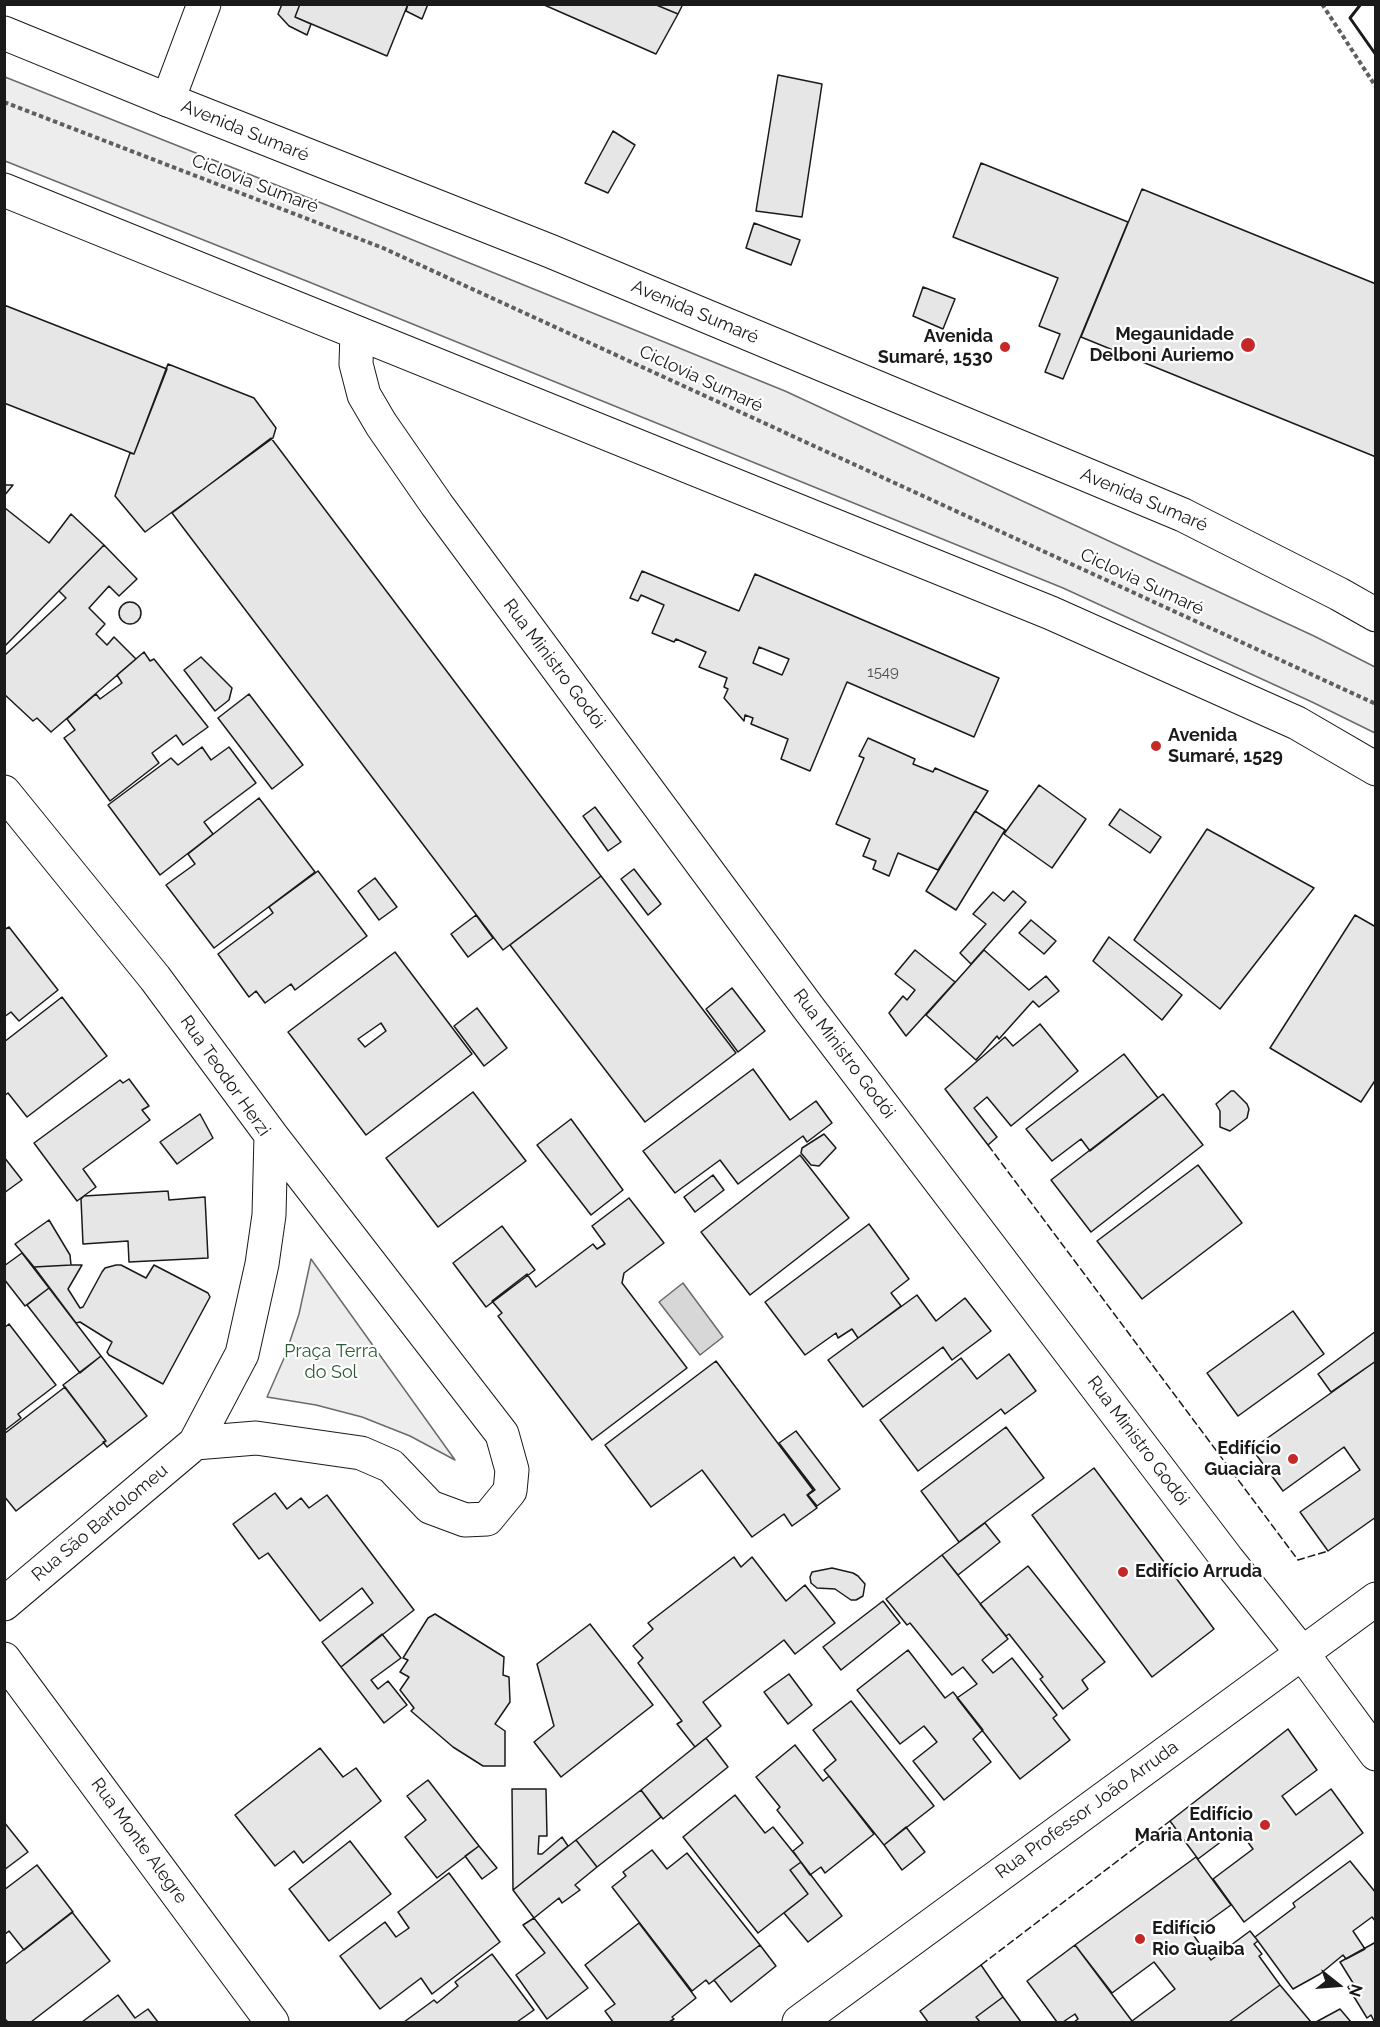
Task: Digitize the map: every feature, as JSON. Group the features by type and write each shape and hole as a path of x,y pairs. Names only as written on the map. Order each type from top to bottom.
{"street":[{"path":"168,100 204,4"},
{"name":"Avenida Sumaré","path":"4,33 550,251 1183,515 1376,615"},
{"path":"4,190 1051,612 1297,723 1376,769"},
{"name":"Rua Ministro Godói","path":"357,333 356,364 364,395 436,506 807,1006 1228,1560 1302,1653 1376,1754"},
{"path":"1339,594 1376,586"},
{"name":"Rua Teodor Herzi","path":"4,792 155,978 271,1135 269,1215 262,1264 242,1354 195,1443"},
{"path":"195,1443 256,1438 361,1453 391,1466 430,1507 465,1520 488,1519 510,1491 512,1470 502,1434 271,1135"},
{"name":"Rua São Bartolomeu","path":"4,1604 195,1443"},
{"name":"Rua Professor João Arruda","path":"799,2022 1376,1599"},
{"name":"Rua Monte Alegre","path":"4,1659 273,2022"}],"path":[{"path":"1322,4 1376,87"},
{"name":"Ciclovia Sumaré","path":"4,102 384,248 1376,704"}],"shaded area":[{"path":"5,77 785,391 1314,636 1375,667 1375,733 1063,588 5,161"},
{"name":"Praça Terra do Sol","path":"311,1259 455,1460 410,1436 362,1417 316,1405 267,1397 285,1356 299,1314"},
{"path":"683,1283 723,1337 700,1355 659,1302"}],"building":[{"path":"282,4 300,4 295,17 311,24 307,35 289,26 278,14"},
{"path":"300,4 408,4 387,56 295,17"},
{"path":"408,4 428,4 422,19 406,11"},
{"path":"542,4 654,4 678,14 656,54"},
{"path":"654,4 683,4 678,14"},
{"path":"778,75 822,84 802,217 756,211"},
{"path":"613,131 635,145 608,193 585,183"},
{"path":"981,163 1128,222 1063,379 1045,372 1060,334 1039,326 1058,278 953,237"},
{"path":"1142,189 1376,284 1376,457 1081,337"},
{"path":"754,223 800,240 791,265 746,248"},
{"path":"923,287 955,299 943,329 913,316"},
{"path":"4,305 167,369 134,454 4,403"},
{"path":"168,364 254,398 276,428 273,438 145,532 115,496 130,453 134,454"},
{"path":"271,438 601,876 503,950 172,513"},
{"path":"4,485 13,485 4,496"},
{"path":"5,508 49,543 71,514 104,545 4,647"},
{"path":"104,545 137,579 119,596 109,586 89,608 105,624 96,634 107,645 114,637 136,659 51,732 37,718 33,721 4,694 4,656 66,598 59,591"},
{"path":"642,571 739,611 755,574 999,678 974,737 847,682 810,771 781,759 788,739 751,724 753,718 745,715 744,721 724,698 728,689 724,687 727,678 699,667 706,652 676,639 674,642 652,633 664,605 641,595 638,601 630,598","holes":["759,647 789,659 782,675 753,663"]},
{"path":"130,602 138,605 141,613 138,621 130,624 122,621 119,613 122,605"},
{"path":"144,652 150,661 154,659 208,727 183,745 176,735 152,753 159,763 110,801 64,738 75,730 67,719 96,694 100,699 122,683 117,675"},
{"path":"201,657 232,688 229,700 215,711 184,670"},
{"path":"249,694 303,765 272,789 218,718"},
{"path":"868,738 915,759 913,764 933,772 935,768 988,791 938,870 898,853 889,876 873,869 876,861 863,856 870,839 836,824 864,758 859,756"},
{"path":"202,747 211,760 229,747 256,783 204,822 213,834 160,875 108,805 171,758 178,765"},
{"path":"1039,785 1086,819 1052,868 1004,834"},
{"path":"259,798 315,872 214,948 166,885 195,864 188,854"},
{"path":"595,807 621,842 608,851 583,816"},
{"path":"1120,809 1161,837 1150,853 1109,825"},
{"path":"975,811 1005,830 956,910 926,891"},
{"path":"1207,829 1314,888 1220,1009 1134,940"},
{"path":"634,869 661,904 648,915 621,879"},
{"path":"318,871 367,936 295,990 291,984 265,1003 256,991 249,997 218,954 273,913 269,907"},
{"path":"601,876 736,1053 645,1122 510,945"},
{"path":"375,878 397,907 379,920 358,891"},
{"path":"1013,891 1026,902 971,964 960,953 986,924 973,914 993,892 1004,901"},
{"path":"476,915 493,938 468,957 451,934"},
{"path":"1355,915 1376,927 1376,1079 1361,1102 1270,1048"},
{"path":"1031,920 1056,941 1044,954 1019,933"},
{"path":"9,927 58,990 19,1021 11,1012 4,1017 4,930"},
{"path":"1109,937 1182,995 1162,1020 1093,961"},
{"path":"915,950 955,982 906,1036 889,1013 903,996 907,1000 915,990 895,974"},
{"path":"984,950 1029,990 1046,976 1059,991 1039,1007 1033,1001 999,1039 997,1036 976,1060 926,1015"},
{"path":"395,952 472,1054 366,1135 288,1032","holes":["381,1023 386,1031 365,1047 358,1039"]},
{"path":"732,988 765,1031 738,1052 706,1009"},
{"path":"62,997 107,1056 27,1117 8,1093 4,1096 4,1042"},
{"path":"477,1008 507,1048 484,1066 454,1026"},
{"path":"1040,1024 1078,1071 1011,1126 987,1097 974,1108 997,1137 988,1145 945,1089 1005,1037 1013,1046"},
{"path":"1124,1054 1158,1098 1090,1151 1081,1139 1052,1161 1026,1129"},
{"path":"753,1069 790,1120 816,1101 832,1123 807,1142 803,1136 738,1184 720,1160 675,1193 643,1151"},
{"path":"129,1079 149,1106 142,1110 150,1120 83,1169 96,1187 77,1201 34,1143 120,1080 123,1083"},
{"path":"1234,1091 1247,1104 1249,1109 1247,1118 1230,1131 1220,1127 1220,1111 1216,1104"},
{"path":"473,1092 526,1161 438,1227 386,1158"},
{"path":"1163,1094 1203,1145 1091,1232 1051,1180"},
{"path":"200,1114 213,1138 177,1164 160,1142"},
{"path":"571,1119 623,1190 591,1215 537,1145"},
{"path":"824,1134 836,1148 819,1166 811,1165 801,1153 802,1148"},
{"path":"800,1155 849,1218 750,1295 701,1232"},
{"path":"4,1157 22,1180 4,1193"},
{"path":"1198,1165 1242,1223 1142,1299 1097,1241"},
{"path":"713,1175 724,1190 695,1212 684,1197"},
{"path":"168,1191 169,1200 205,1197 208,1258 129,1262 128,1241 83,1244 81,1199 84,1196"},
{"path":"629,1198 664,1243 624,1273 622,1283 687,1368 592,1440 498,1316 502,1313 492,1301 527,1274 536,1287 593,1244 597,1249 605,1244 592,1226"},
{"path":"49,1220 70,1255 71,1265 34,1267 15,1244"},
{"path":"869,1224 909,1279 891,1293 901,1306 858,1338 852,1329 838,1338 836,1333 805,1355 765,1302"},
{"path":"502,1226 535,1270 486,1307 453,1263"},
{"path":"22,1253 49,1288 25,1306 4,1279 4,1266"},
{"path":"82,1265 68,1289 80,1308 83,1307 105,1268 116,1265 121,1265 146,1278 154,1265 208,1293 210,1297 163,1384 109,1355 107,1352 112,1342 80,1322 76,1323 34,1267"},
{"path":"49,1288 101,1356 80,1373 27,1305"},
{"path":"917,1295 936,1321 965,1298 991,1331 952,1360 943,1347 863,1407 828,1360"},
{"path":"1293,1311 1324,1354 1238,1416 1207,1373"},
{"path":"9,1324 56,1385 18,1414 21,1418 4,1431 4,1328"},
{"path":"1376,1331 1376,1361 1331,1392 1318,1374"},
{"path":"1009,1354 1036,1391 1005,1414 1001,1409 918,1471 880,1420 961,1358 977,1379"},
{"path":"101,1356 147,1416 107,1447 103,1442 106,1441 63,1385"},
{"path":"716,1361 813,1490 807,1495 817,1508 792,1526 784,1514 752,1537 702,1470 651,1507 605,1445"},
{"name":"Edifício Guaciara","path":"1376,1361 1376,1517 1328,1551 1300,1512 1360,1470 1344,1447 1283,1491 1252,1449"},
{"path":"65,1387 106,1441 16,1511 4,1496 4,1434"},
{"path":"1006,1427 1044,1478 959,1542 921,1491"},
{"path":"796,1431 840,1489 817,1506 808,1495 815,1490 779,1443"},
{"name":"Edifício Arruda","path":"1094,1468 1214,1629 1152,1677 1032,1515"},
{"path":"275,1493 287,1509 301,1498 309,1508 327,1495 414,1610 341,1667 322,1642 373,1603 362,1588 320,1621 268,1553 259,1559 233,1524"},
{"path":"985,1523 1000,1542 958,1575 942,1555"},
{"path":"942,1555 1008,1639 982,1660 993,1673 1012,1658 1057,1715 1053,1718 1070,1740 1020,1779 957,1698 977,1684 963,1667 952,1675 910,1623 907,1625 886,1599"},
{"path":"734,1557 741,1567 752,1557 786,1601 805,1585 835,1623 795,1654 784,1640 703,1702 721,1726 695,1747 677,1724 682,1721 638,1663 643,1658 633,1646 653,1629 648,1623"},
{"path":"1028,1566 1105,1662 1082,1680 1088,1689 1063,1709 1040,1679 1043,1677 1009,1634 1006,1636 980,1604"},
{"path":"832,1568 858,1576 865,1584 863,1596 851,1600 835,1589 817,1588 811,1583 812,1572"},
{"path":"883,1601 900,1623 841,1670 823,1647"},
{"path":"435,1614 504,1657 503,1675 509,1677 510,1702 495,1724 505,1731 505,1766 483,1766 453,1747 411,1711 414,1708 400,1690 409,1677 400,1672 408,1660 403,1658 428,1618"},
{"path":"590,1624 653,1705 561,1777 534,1742 554,1726 537,1664"},
{"path":"382,1634 401,1658 371,1680 378,1689 388,1681 407,1705 384,1723 341,1667"},
{"path":"908,1650 945,1698 953,1692 983,1730 973,1739 991,1762 944,1800 913,1761 937,1742 924,1726 900,1744 857,1690"},
{"path":"789,1674 812,1705 788,1724 764,1692"},
{"path":"851,1701 934,1806 884,1845 824,1770 836,1760 813,1730"},
{"name":"Edifício Maria Antonia","path":"1288,1729 1317,1770 1282,1796 1296,1815 1331,1789 1363,1833 1244,1922 1213,1879 1253,1849 1238,1829 1198,1859 1170,1821"},
{"path":"706,1738 728,1767 663,1819 641,1790"},
{"path":"795,1745 823,1781 829,1776 874,1834 825,1873 821,1867 810,1875 793,1851 803,1843 777,1810 780,1807 756,1777"},
{"path":"320,1748 343,1777 356,1768 381,1801 303,1863 294,1851 275,1866 235,1815"},
{"path":"428,1780 479,1846 437,1878 405,1837 426,1820 407,1796"},
{"path":"512,1789 546,1789 547,1836 539,1836 538,1854 542,1854 562,1837 568,1846 513,1890"},
{"path":"641,1790 661,1817 597,1867 576,1840"},
{"path":"735,1795 765,1833 773,1827 801,1862 790,1870 808,1894 758,1933 683,1837"},
{"path":"4,1822 28,1852 4,1870"},
{"path":"906,1827 925,1852 902,1870 884,1845"},
{"path":"576,1840 597,1867 575,1885 580,1890 562,1903 559,1898 534,1918 513,1890"},
{"path":"350,1841 391,1894 329,1941 289,1889"},
{"path":"479,1846 497,1868 482,1879 465,1856"},
{"path":"652,1850 667,1869 687,1853 760,1945 709,1984 706,1980 692,1991 612,1887 626,1876 623,1872"},
{"name":"Edifício Rio Guaiba","path":"1196,1857 1231,1905 1192,1933 1211,1960 1250,1931 1258,1941 1254,1944 1262,1954 1259,1956 1280,1985 1229,2022 1133,2022 1175,1989 1154,1962 1112,1993 1075,1945"},
{"path":"1350,1861 1376,1893 1376,1922 1372,1917 1353,1931 1365,1949 1346,1959 1343,1955 1320,1974 1293,1989 1255,1937 1295,1907 1293,1903"},
{"path":"801,1862 842,1916 808,1942 784,1913 808,1894 790,1870"},
{"path":"37,1865 73,1912 24,1950 9,1931 4,1935 4,1890"},
{"path":"449,1873 500,1942 432,1994 421,1978 380,2009 340,1956 385,1922 396,1937 409,1928 398,1912"},
{"path":"72,1912 110,1961 31,2022 8,2022 4,2018 4,1965"},
{"path":"534,1918 588,1988 547,2019 516,1975 545,1953 523,1925"},
{"path":"639,1923 696,1998 669,2022 613,2022 605,2011 615,2004 585,1965"},
{"path":"1376,1942 1376,2020 1374,2021 1371,2015 1367,2018 1348,1987 1353,1983 1340,1962"},
{"path":"760,1945 776,1966 731,2002 714,1980"},
{"path":"1075,1945 1133,2022 1074,2022 1078,2019 1075,2014 1063,2022 1057,2022 1027,1981"},
{"path":"492,1954 534,2010 517,2022 404,2022 434,2000 437,2003 458,1986 455,1982"},
{"path":"981,1965 1003,1997 976,2017 980,2022 928,2022 920,2011"},
{"path":"1280,1985 1311,2022 1229,2022"},
{"path":"118,1995 135,2018 148,2009 158,2022 82,2022"},
{"path":"1003,1997 1021,2022 980,2022 976,2017"},
{"path":"1340,2009 1351,2022 1316,2022"}],"fence":[{"path":"988,1145 1298,1560 1328,1551"},
{"path":"981,1965 1170,1821"}],"wall":[{"path":"1361,4 1350,18 1376,55"}],"place":[{"name":"Megaunidade Delboni Auriemo","path":"1248,345"},
{"name":"Avenida Sumaré, 1530","path":"1005,347"},
{"name":"Avenida Sumaré, 1529","path":"1156,746"},
{"name":"Edifício Guaciara","path":"1293,1459"},
{"name":"Edifício Arruda","path":"1123,1572"},
{"name":"Edifício Maria Antonia","path":"1265,1825"},
{"name":"Edifício Rio Guaiba","path":"1140,1939"}]}
